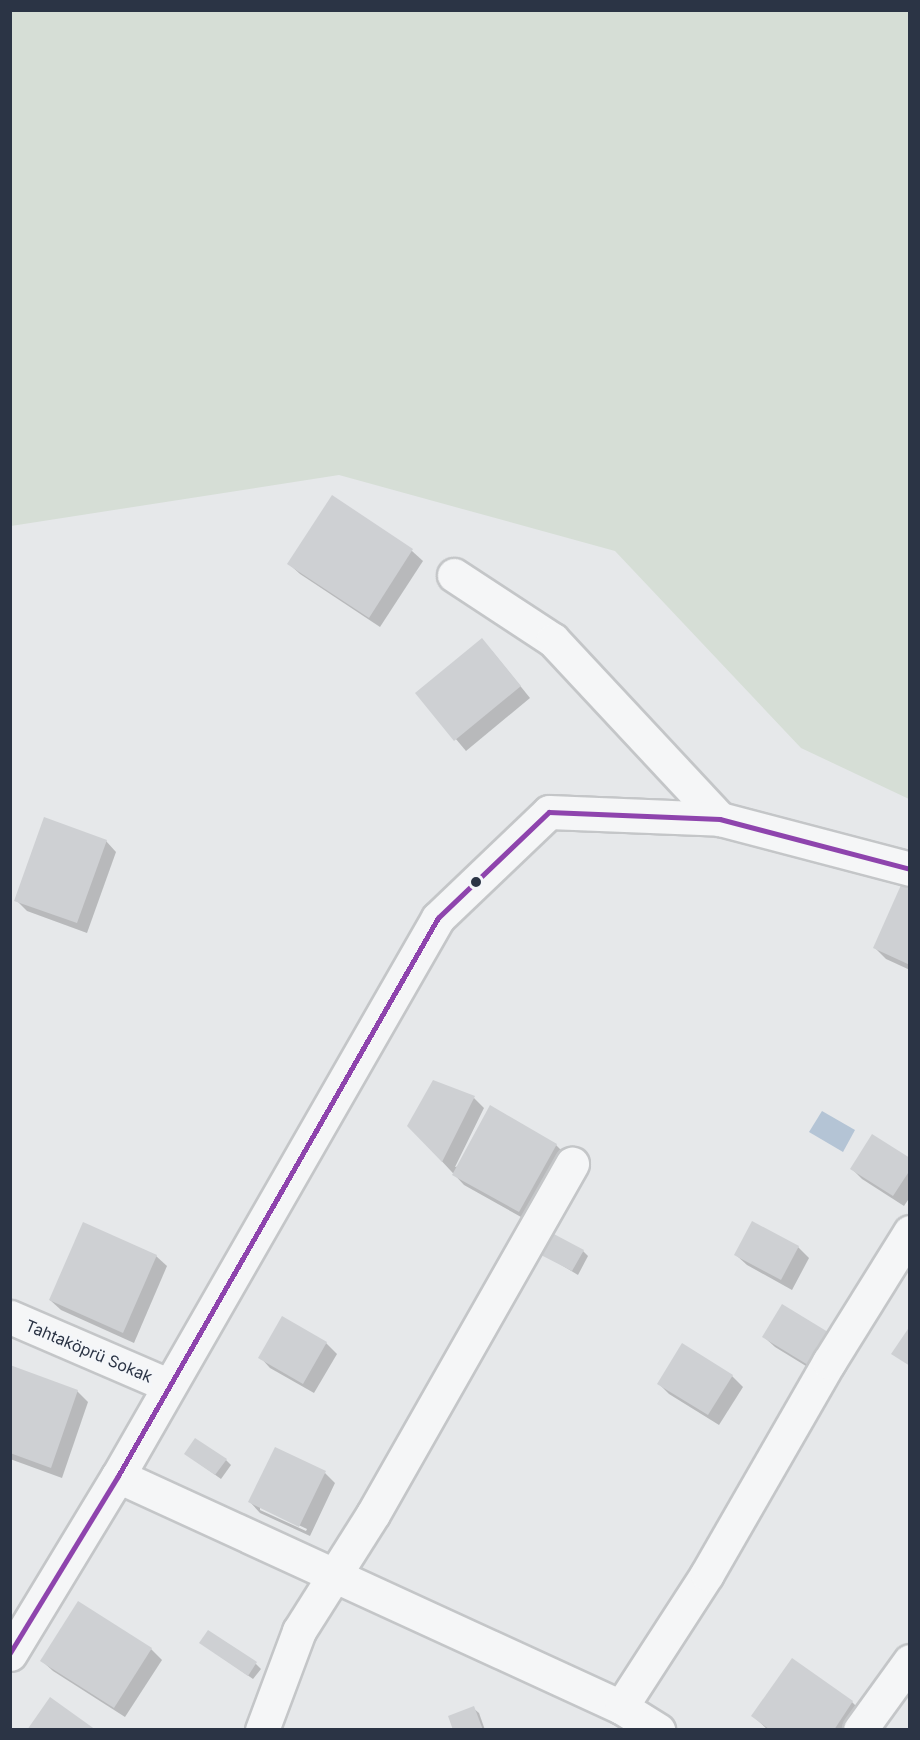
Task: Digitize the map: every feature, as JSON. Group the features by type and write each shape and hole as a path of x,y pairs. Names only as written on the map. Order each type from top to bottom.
{"street":[{"path":"454,574 553,640 720,819"},
{"path":"10,1654 118,1476 168,1384 438,918 549,812 720,819 909,869"},
{"path":"262,1730 299,1631 373,1514 572,1164"},
{"path":"621,1707 707,1574 829,1362 909,1232"},
{"name":"Tahtaköprü Sokak","path":"10,1317 168,1384"},
{"path":"118,1476 621,1707 658,1730"},
{"path":"860,1730 909,1661"}],"shaded area":[{"path":"11,10 909,11 909,799 801,748 615,551 339,475 11,526"}],"water":[{"path":"822,1111 855,1130 843,1152 809,1132"}],"building":[{"path":"332,495 413,549 369,618 287,564"},
{"path":"482,638 521,686 454,741 415,693"},
{"path":"44,817 107,840 77,923 14,901"},
{"path":"901,885 910,889 910,965 873,948"},
{"path":"433,1080 475,1096 442,1162 407,1126"},
{"path":"490,1105 557,1144 519,1212 452,1175"},
{"path":"872,1134 910,1158 910,1170 893,1196 850,1169"},
{"path":"752,1221 799,1246 781,1280 734,1255"},
{"path":"83,1222 157,1255 123,1333 49,1300"},
{"path":"552,1233 584,1250 572,1271 541,1255"},
{"path":"782,1304 828,1332 808,1365 762,1337"},
{"path":"282,1316 327,1342 303,1384 258,1358"},
{"path":"910,1326 910,1366 891,1354"},
{"path":"682,1343 733,1375 708,1415 657,1384"},
{"path":"10,1365 78,1390 51,1468 10,1453"},
{"path":"195,1438 227,1459 215,1475 184,1454"},
{"path":"275,1447 326,1471 299,1527 248,1502"},
{"path":"78,1601 152,1648 114,1708 40,1661"},
{"path":"208,1630 257,1662 248,1676 199,1643"},
{"path":"792,1658 853,1701 834,1730 770,1730 751,1716"},
{"path":"50,1697 96,1730 27,1730"},
{"path":"474,1706 483,1730 453,1730 448,1716"}],"transit line":[{"path":"10,1653 118,1476 438,918 549,812 720,819 910,869"}]}
